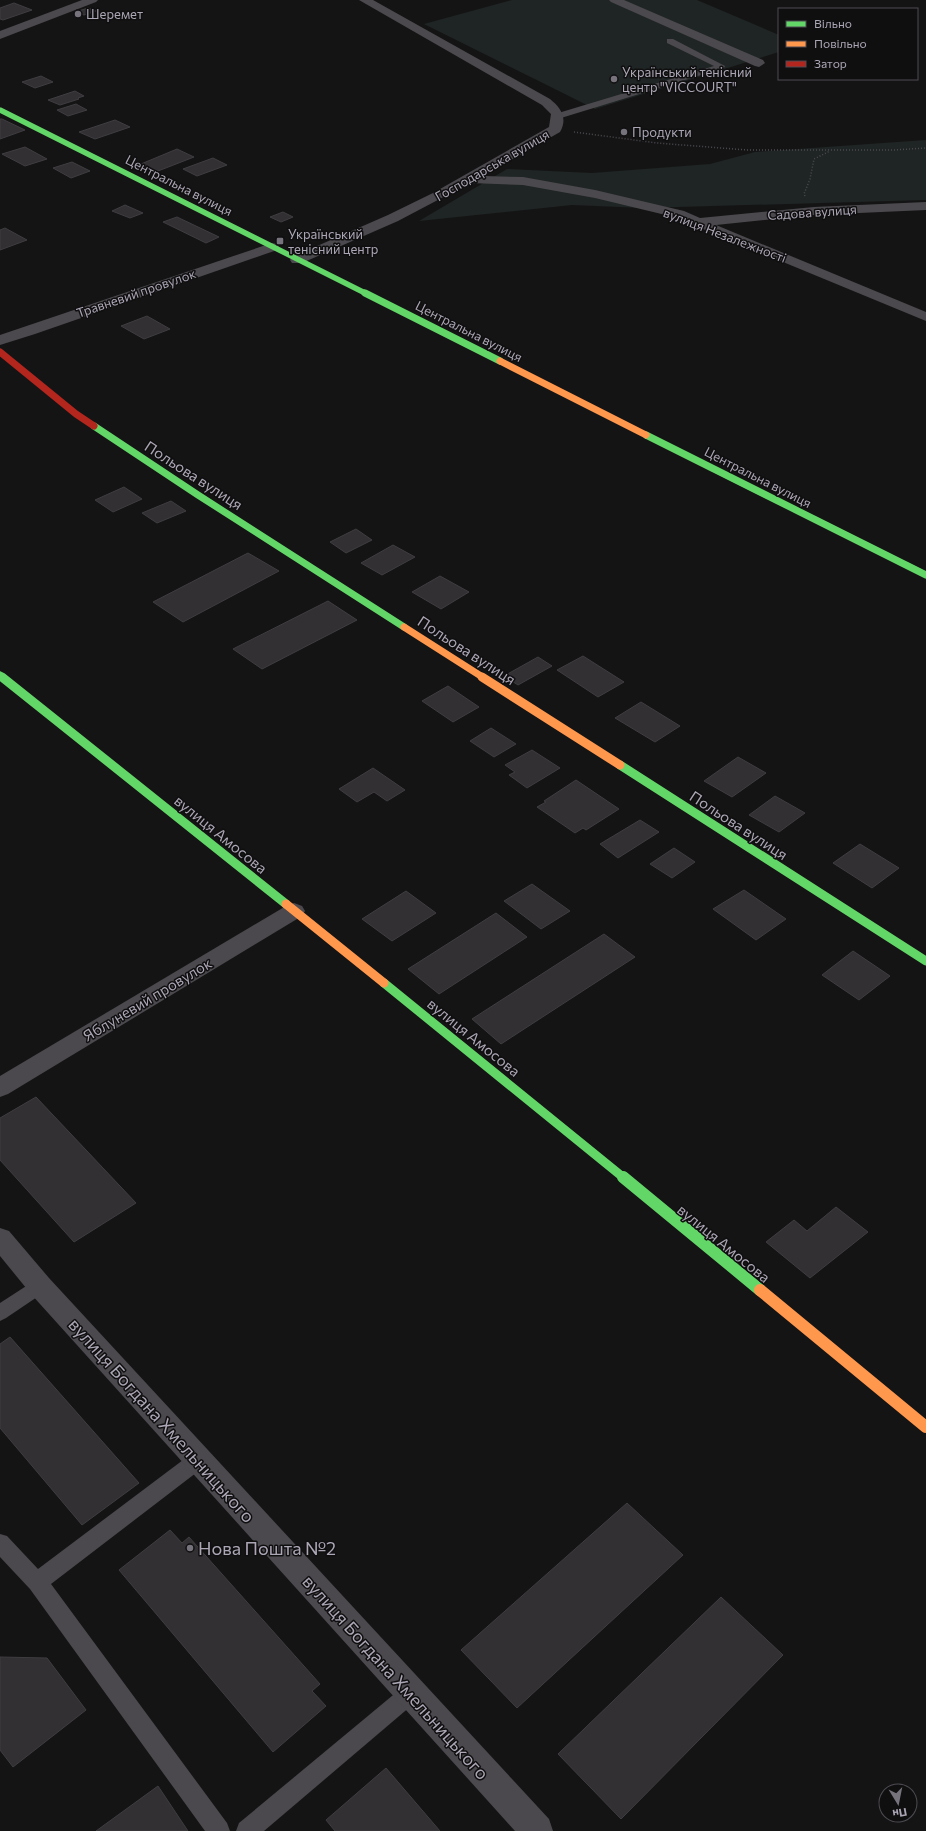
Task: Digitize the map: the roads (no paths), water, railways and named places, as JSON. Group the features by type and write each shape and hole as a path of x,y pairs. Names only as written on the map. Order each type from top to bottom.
{"street":[{"path":"0,35 92,0"},
{"name":"Господарська вулиця","path":"297,260 393,218 438,196 555,129 558,116 557,111 546,102 365,0"},
{"path":"615,0 759,63"},
{"name":"Центральна вулиця","path":"0,110 926,575"},
{"name":"вулиця Незалежності","path":"467,179 523,181 595,194 679,214 926,317"},
{"name":"Садова вулиця","path":"698,222 814,211 926,206"},
{"name":"Травневий провулок","path":"0,340 272,247"},
{"name":"Польова вулиця","path":"0,352 76,414 198,495 926,961"},
{"name":"вулиця Амосова","path":"0,674 497,1074 926,1427"},
{"name":"Яблуневий провулок","path":"0,1088 294,911"},
{"name":"вулиця Богдана Хмельницького","path":"0,1238 40,1286 537,1831"}],"lane":[{"path":"558,116 721,66 670,41"},
{"path":"0,1313 40,1286"},
{"path":"37,1582 198,1460"},
{"path":"0,1543 37,1582 219,1831"},
{"path":"247,1831 410,1693"}],"place":[{"name":"Шеремет","path":"78,14"},
{"name":"Український тенісний центр \"VICCOURT\"","path":"614,79"},
{"name":"Продукти","path":"624,132"},
{"name":"Український тенісний центр","path":"280,241"},
{"name":"Нова Пошта №2","path":"190,1548"}]}
